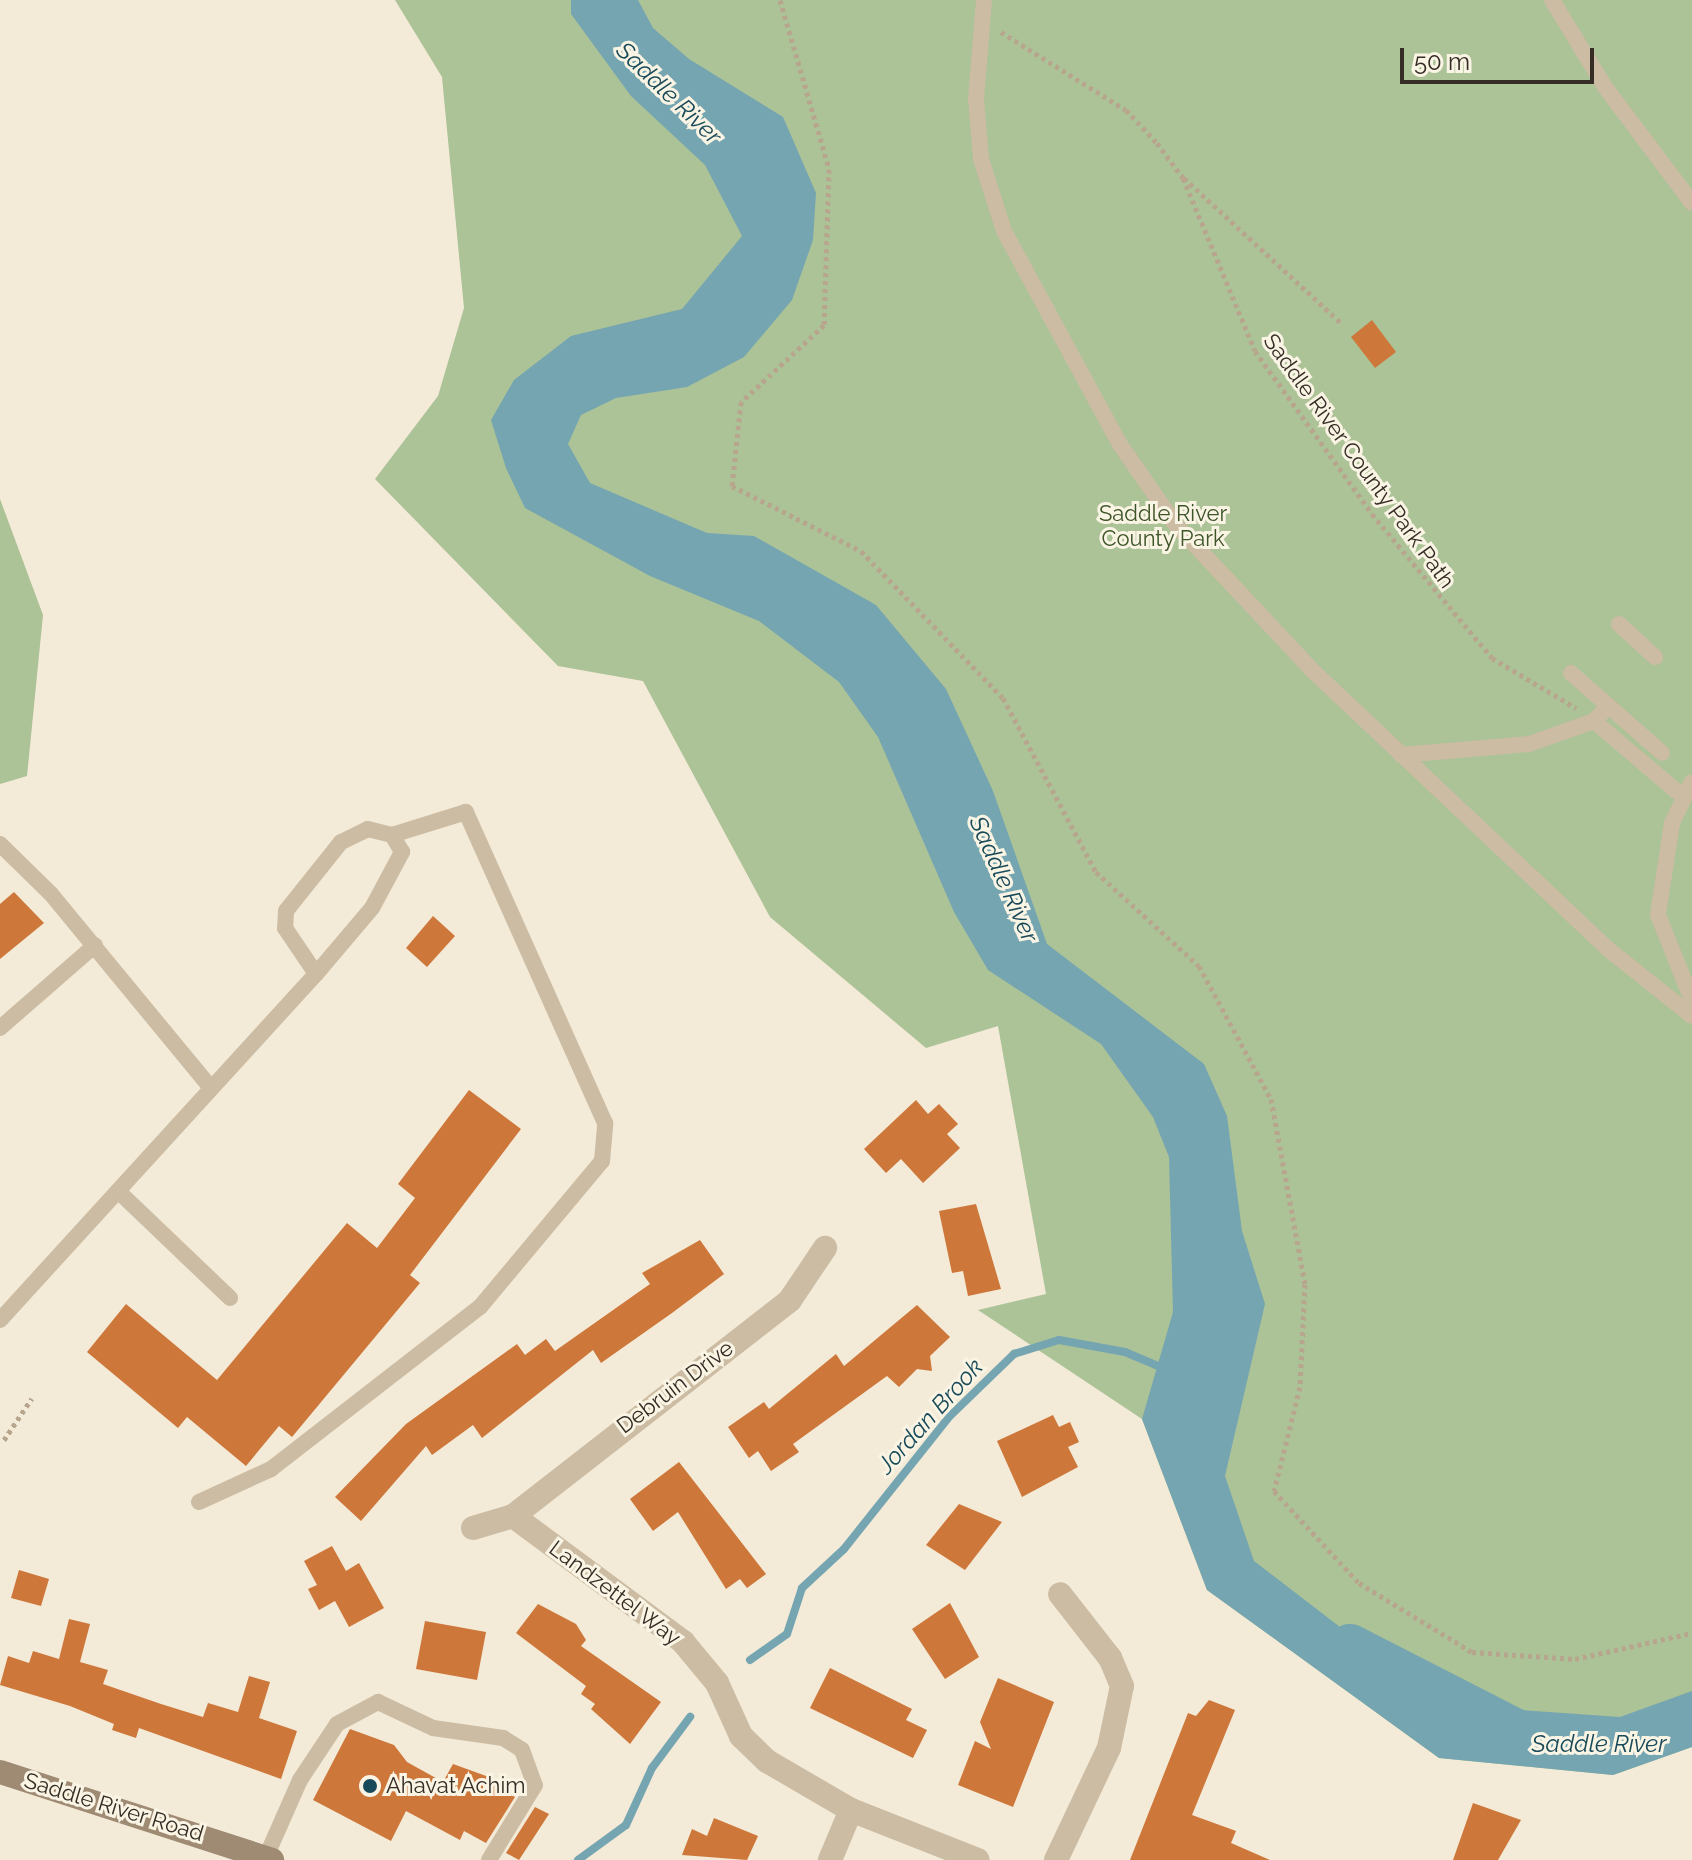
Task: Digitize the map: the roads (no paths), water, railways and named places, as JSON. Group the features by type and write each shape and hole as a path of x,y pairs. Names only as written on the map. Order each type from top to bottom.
{"main road":[{"name":"Saddle River Road","path":"0,1772 269,1859"}],"street":[{"name":"Debruin Drive","path":"513,1516 790,1300 825,1248"},
{"path":"473,1528 513,1516"},
{"name":"Landzettel Way","path":"513,1516 683,1642 717,1683 741,1736 767,1761 851,1810 978,1860"},
{"path":"1056,1860 1109,1748 1122,1686 1110,1658 1060,1594"},
{"path":"830,1860 851,1810"}],"lane":[{"path":"984,0 981,17 981,159 1004,231 1119,443 1243,603 1608,949 1692,1016"},
{"path":"1552,0 1605,87 1692,203"},
{"path":"1619,624 1655,657"},
{"path":"1571,673 1662,753"},
{"path":"1401,755 1477,754 1594,721 1609,706"},
{"path":"1594,721 1687,789 1658,915 1692,1000"},
{"path":"199,1502 271,1469 480,1307 602,1161 605,1123 466,812 392,835 368,829 341,842 286,911 285,928 316,974"},
{"path":"0,1320 316,974 392,878 402,852 392,835"},
{"path":"0,844 95,945 211,1088"},
{"path":"0,1028 95,945"},
{"path":"118,1191 230,1298"},
{"path":"269,1859 300,1780 337,1724 378,1702 433,1728 503,1738 522,1750 535,1785 489,1860"}],"water":[{"path":"571,0 638,0 653,28 689,59 783,117 816,193 813,240 792,300 744,357 687,387 616,398 581,415 568,444 590,483 707,533 754,536 876,605 946,689 993,791 1047,944 1204,1064 1227,1116 1242,1231 1265,1304 1225,1476 1254,1561 1405,1677 1424,1703 1620,1717 1692,1691 1692,1747 1613,1775 1439,1758 1207,1590 1142,1419 1173,1312 1169,1157 1153,1117 1101,1044 988,970 954,912 878,737 839,682 759,621 650,576 525,508 506,468 491,420 514,380 571,336 682,309 742,236 705,165 631,96 571,14"}],"waterway":[{"name":"Jordan Brook","path":"750,1660 787,1634 802,1588 844,1549 949,1417 1014,1354 1059,1340 1125,1352 1170,1371"},
{"name":"Saddle River","path":"1350,1647 1518,1733"},
{"name":"Jordan Brook","path":"578,1860 626,1825 652,1768 690,1717"}],"place":[{"name":"Ahavat Achim","path":"370,1786"}],"park label":[{"name":"Saddle River County Park","path":"1163,526"}]}
